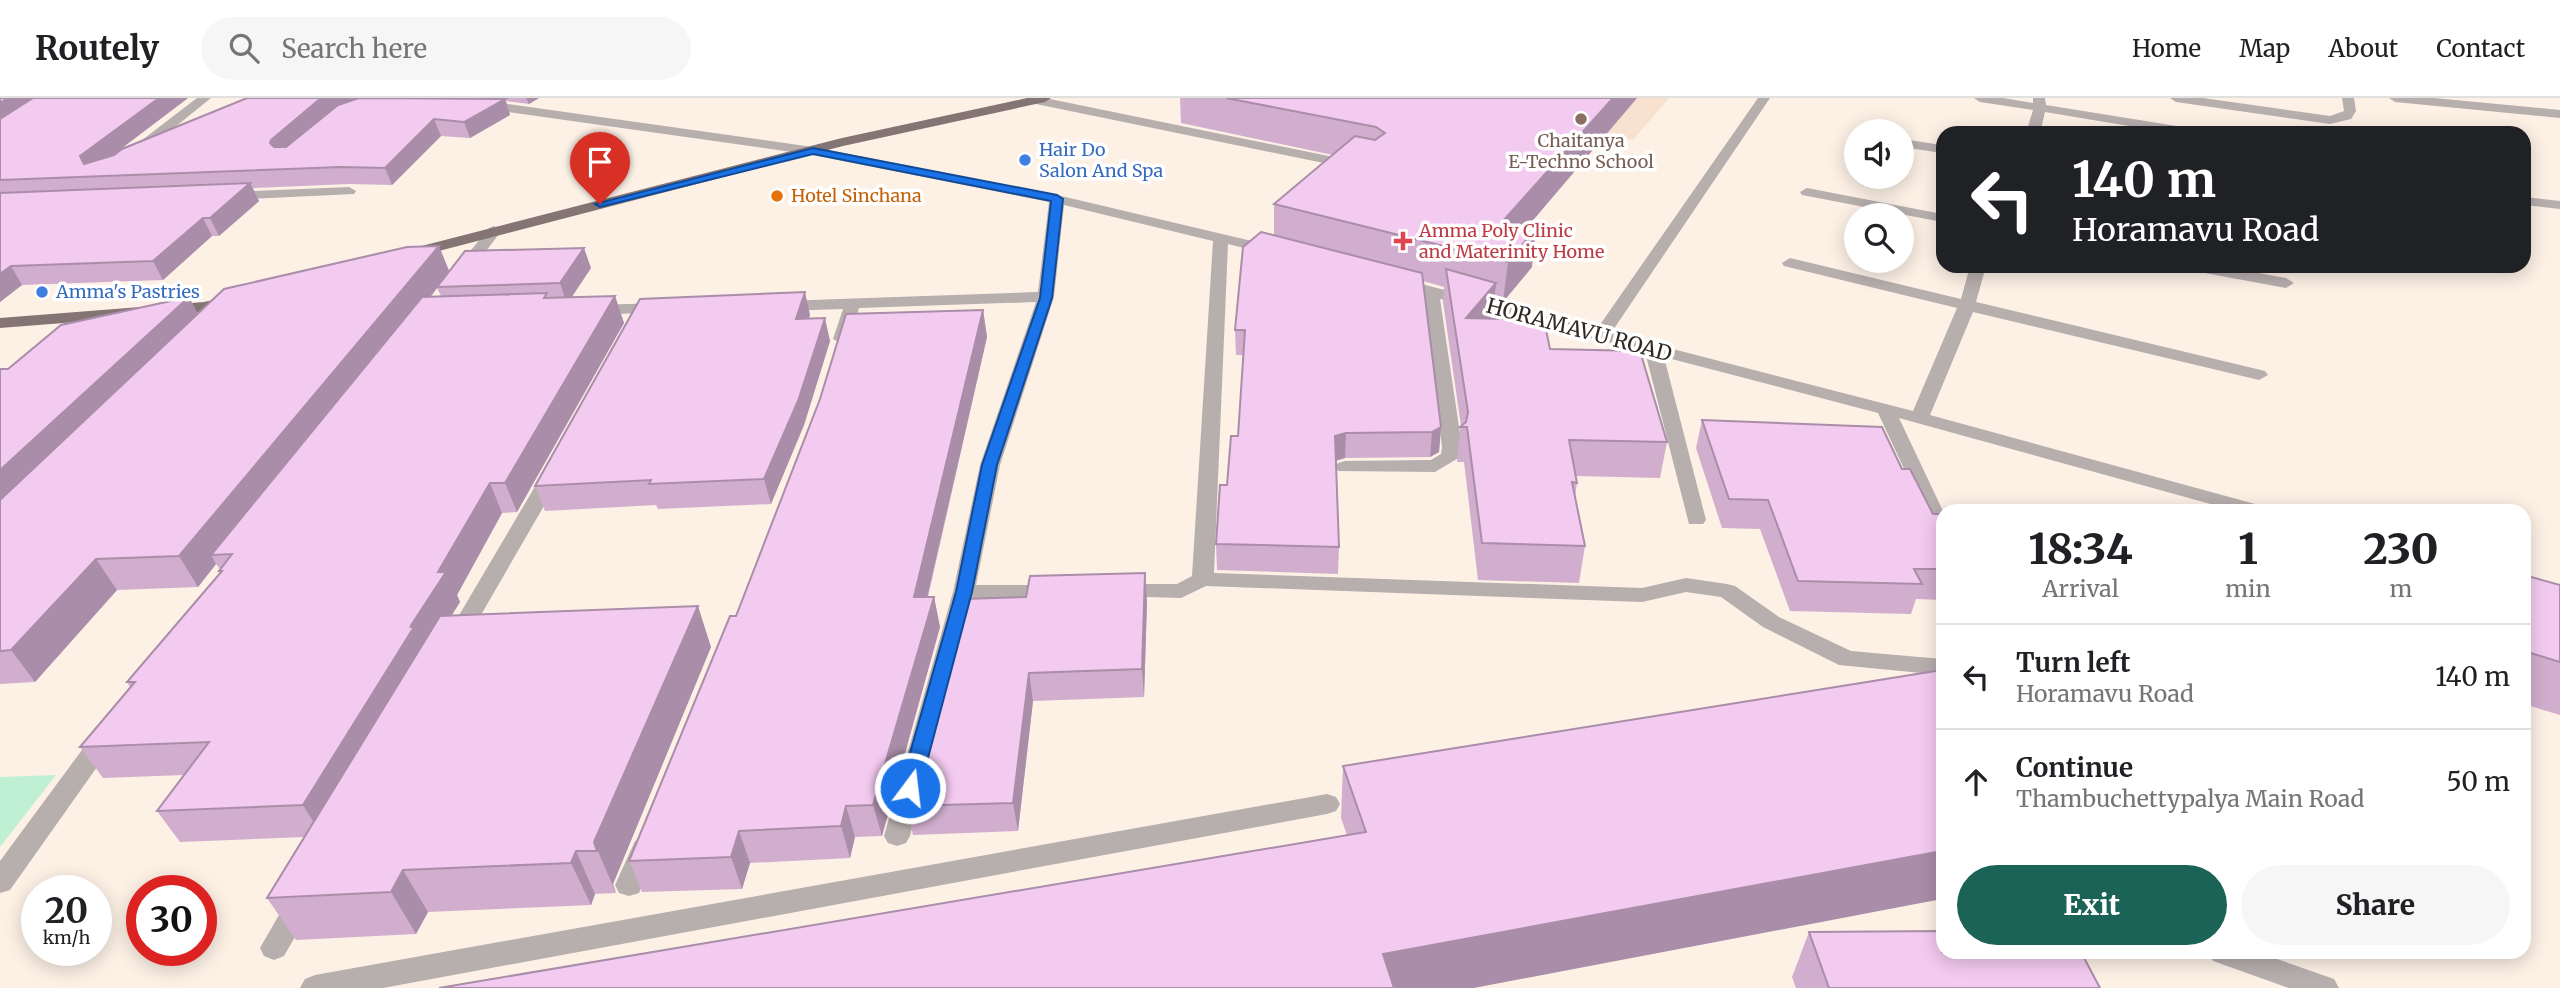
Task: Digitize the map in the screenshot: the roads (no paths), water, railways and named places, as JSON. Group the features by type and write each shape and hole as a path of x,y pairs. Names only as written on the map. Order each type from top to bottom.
{"main road":[{"path":"388,259 842,142 1041,99"},
{"path":"4,326 204,307 242,299"}],"street":[{"path":"126,159 205,98"},
{"path":"438,98 813,151 1057,199 1221,236 1287,254"},
{"path":"516,110 541,98"},
{"path":"1072,107 1106,98"},
{"path":"1600,337 1764,98"},
{"path":"1980,98 2040,103 2159,126"},
{"path":"2176,98 2330,120 2346,116 2350,111 2348,98"},
{"path":"2395,98 2560,114"},
{"path":"1041,99 1374,170"},
{"path":"2035,126 2040,103"},
{"path":"1914,145 1936,148"},
{"path":"210,197 349,191"},
{"path":"1807,192 1936,217"},
{"path":"897,836 964,592 989,465 1046,298 1057,199"},
{"path":"2531,202 2560,205"},
{"path":"452,284 494,231"},
{"path":"1202,579 1221,236"},
{"path":"1790,263 2259,375"},
{"path":"1919,418 1967,305 1976,273"},
{"path":"2232,273 2286,283"},
{"name":"HORAMAVU ROAD","path":"1378,278 1885,409 2233,504"},
{"path":"1345,467 1435,466 1450,457 1452,447 1431,292"},
{"path":"768,306 1046,298"},
{"path":"213,327 242,299"},
{"path":"834,365 852,304"},
{"path":"575,311 684,308"},
{"path":"629,333 642,309"},
{"path":"1653,350 1696,520"},
{"path":"1885,409 1936,520"},
{"path":"447,654 564,453"},
{"path":"1100,592 1181,591 1202,579 1642,595 1686,584 1727,591 1771,622 1847,659 1936,666"},
{"path":"964,592 1073,592"},
{"path":"0,882 118,718"},
{"path":"315,988 1327,804"},
{"path":"629,886 650,834"},
{"path":"274,948 315,877"},
{"path":"2243,959 2324,988"}],"place":[{"name":"Chaitanya E-Techno School","path":"1581,119"},
{"name":"Hair Do Salon And Spa","path":"1025,160"},
{"name":"Hotel Sinchana","path":"777,196"},
{"name":"Amma Poly Clinic and Materinity Home","path":"1403,241"},
{"name":"Amma's Pastries","path":"42,292"}]}
